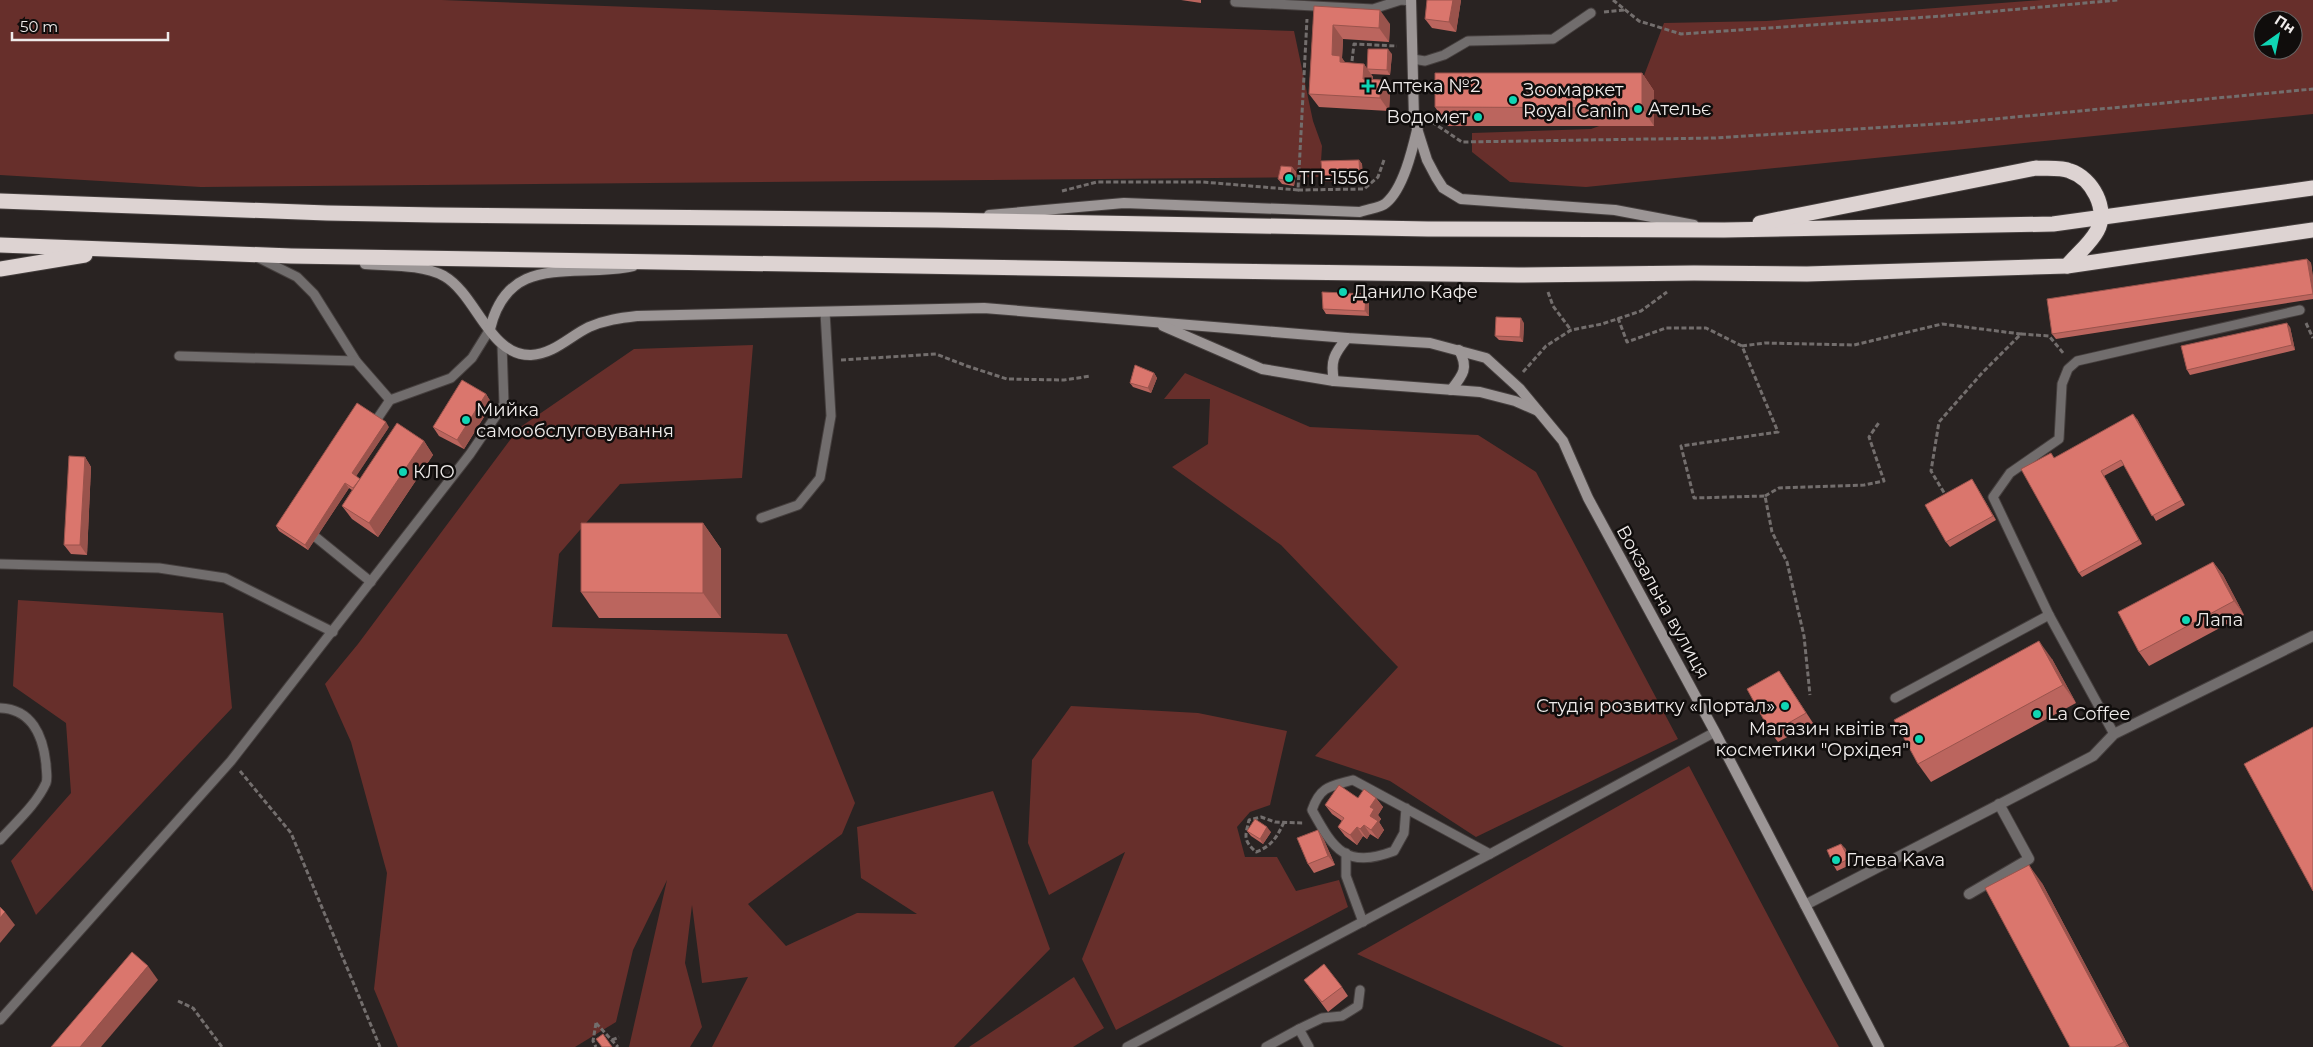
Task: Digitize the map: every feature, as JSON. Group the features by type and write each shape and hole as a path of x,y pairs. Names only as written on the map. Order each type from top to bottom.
{"highway":[{"path":"1724,230 2036,168 2070,170 2089,184 2100,203 2100,218 2097,231 2067,266"},
{"path":"0,200 327,213 936,220 1428,230 1724,230 2034,224 2100,218 2313,188"},
{"path":"0,245 112,251 252,255 652,262 1518,275 1694,272 1807,274 2067,266 2313,230"},
{"path":"0,270 112,251"}],"street":[{"path":"936,220 1124,203 1360,212 1386,203 1403,178 1411,154 1416,122 1411,0"},
{"path":"1416,122 1427,160 1436,178 1443,188 1461,199 1615,210 1724,230"},
{"path":"291,256 425,270 443,276 463,290 502,345"},
{"path":"490,330 499,303 510,288 527,278 545,272 612,271 652,262"},
{"name":"Вокзальна вулиця","path":"502,345 515,352 531,355 547,352 588,328 609,319 637,316 984,308 1155,323 1430,343 1486,358 1542,412 1563,441 1588,498 1715,732 1879,1047"},
{"path":"1155,323 1262,369 1334,381 1480,392 1515,401 1542,412"},
{"path":"1334,381 1331,366 1338,350 1347,338"},
{"path":"1451,390 1464,374 1464,359 1459,350"},
{"path":"1805,905 2093,756 2114,734 2313,636"},
{"path":"1969,894 2029,859 1999,804"}],"lane":[{"path":"1236,2 1373,8 1401,0 1411,0"},
{"path":"1413,60 1425,62 1444,55 1468,41 1553,39 1591,13"},
{"path":"252,255 297,277 314,294 356,361 390,400"},
{"path":"2114,734 2049,615 1993,497 2010,473 2059,439 2062,384 2068,368 2077,361 2300,310"},
{"path":"761,518 798,505 820,478 831,416 825,312"},
{"path":"368,432 390,400 451,378 472,358 490,330"},
{"path":"0,1020 231,761 470,454 504,404 502,345"},
{"path":"179,356 356,361"},
{"path":"309,520 304,528 371,582"},
{"path":"0,564 159,568 225,578 333,632"},
{"path":"1896,698 2049,615"},
{"path":"0,708 8,708 30,719 44,745 47,781 36,801 0,840"},
{"path":"1128,1047 1715,732"},
{"path":"1406,808 1404,833 1394,851 1373,859 1350,858 1326,836 1312,810 1317,796 1328,787 1353,780 1406,808 1490,854"},
{"path":"1346,853 1346,876 1363,922"},
{"path":"1266,1047 1322,1018 1342,1016 1358,1006 1360,990"},
{"path":"1299,1029 1309,1047"}],"path":[{"path":"1613,0 1639,21 1681,34 1943,16 2118,0"},
{"path":"1298,190 1308,6"},
{"path":"1591,13 1625,10"},
{"path":"1352,61 1354,44 1400,46"},
{"path":"1416,122 1430,121 1462,142 1714,138 1952,123 2313,89"},
{"path":"1057,193 1097,182 1203,182 1298,190 1364,189 1378,177 1384,160"},
{"path":"1514,383 1546,346 1571,330 1641,311 1694,272"},
{"path":"1518,275 1548,291 1553,306 1571,330"},
{"path":"1618,318 1627,342 1666,328 1706,328 1742,346 1765,343 1854,346 1942,324 2049,336 2060,352 2077,361"},
{"path":"1948,499 1931,471 1939,422 1982,372 2022,334"},
{"path":"1742,346 1778,432 1682,446 1694,498 1765,496 1779,488 1864,485 1884,481 1869,437 1880,421"},
{"path":"828,361 936,354 1007,379 1064,380 1091,376"},
{"path":"1765,496 1772,532 1787,562 1804,636 1810,695"},
{"path":"231,761 291,833 380,1047"},
{"path":"1284,822 1275,841 1267,848 1256,852 1247,843 1246,835 1249,820 1262,818 1275,822 1284,822 1302,823 1322,827"},
{"path":"178,1001 193,1008 222,1047"},
{"path":"596,1047 593,1041 596,1023 618,1047"},
{"path":"612,1040 619,1037"}],"shaded area":[{"path":"0,0 442,0 1294,31 1313,121 1322,146 1320,177 201,187 0,175"},
{"path":"2042,0 2313,0 2313,114 1586,187 1510,182 1472,152 1472,133 1591,129 1629,115 1664,23 1766,21"},
{"path":"753,345 742,478 620,484 559,554 552,627 787,634 855,803 842,834 748,904 786,946 857,913 917,914 861,878 857,827 993,791 1050,949 954,1047 712,1047 748,977 702,983 692,905 685,963 702,1027 690,1047 629,1047 667,880 633,950 616,1022 575,1047 398,1047 374,989 387,873 351,742 325,684 358,644 519,428 634,349"},
{"path":"1185,373 1310,427 1478,435 1536,472 1678,739 1476,837 1390,781 1315,756 1398,667 1281,545 1172,467 1208,444 1210,399 1164,399"},
{"path":"18,600 223,613 232,708 36,915 11,861 71,793 66,723 13,686"},
{"path":"1071,706 1198,713 1287,731 1270,805 1250,812 1237,827 1245,857 1277,857 1296,891 1339,880 1348,907 1116,1030 1082,959 1125,852 1049,895 1028,843 1032,760"},
{"path":"1689,766 1839,1047 1564,1047 1357,954"},
{"path":"1074,977 1104,1028 1073,1047 969,1047"}],"building":[{"path":"1427,0 1453,0 1449,22 1425,19"},
{"path":"1314,6 1380,10 1379,28 1333,25 1332,55 1340,56 1340,62 1364,64 1363,79 1381,80 1380,98 1309,94"},
{"path":"1368,49 1388,49 1387,70 1367,69"},
{"path":"1435,73 1642,73 1642,108 1435,107"},
{"path":"1359,160 1360,177 1322,177 1321,161"},
{"path":"1281,166 1292,167 1290,181 1278,179"},
{"path":"2307,259 2313,294 2052,334 2047,299"},
{"path":"1322,292 1366,294 1365,311 1323,309"},
{"path":"1496,317 1521,318 1520,337 1495,336"},
{"path":"2287,323 2292,345 2187,370 2181,346"},
{"path":"1135,365 1154,373 1148,388 1130,383"},
{"path":"462,380 486,394 457,440 433,427"},
{"path":"357,403 386,422 352,473 360,479 353,488 345,483 305,545 276,526"},
{"path":"2133,414 2182,500 2152,516 2121,460 2101,471 2139,540 2079,573 2021,469 2051,453 2054,458"},
{"path":"397,423 424,441 369,523 342,506"},
{"path":"69,456 85,457 80,545 64,545"},
{"path":"1972,479 1993,516 1946,542 1925,505"},
{"path":"581,523 703,523 703,593 581,592"},
{"name":"Лапа","path":"2213,562 2234,601 2139,652 2118,612"},
{"path":"2039,641 2063,685 1918,764 1894,720"},
{"path":"1779,671 1806,713 1771,733 1747,689"},
{"path":"2313,727 2313,891 2244,764"},
{"path":"1339,785 1358,798 1364,789 1376,798 1370,807 1374,809 1370,816 1378,821 1371,830 1364,825 1360,829 1357,827 1350,835 1338,827 1344,818 1325,805"},
{"path":"1255,819 1267,827 1260,839 1247,831"},
{"path":"1318,830 1328,856 1308,864 1297,838"},
{"path":"1841,844 1849,859 1834,866 1827,850"},
{"path":"2029,865 2124,1042 2114,1047 2070,1047 1985,888"},
{"path":"0,907 5,912 0,918"},
{"path":"132,952 148,966 80,1047 51,1047"},
{"path":"1324,964 1342,987 1322,1002 1304,980"},
{"path":"603,1034 612,1047 602,1047 596,1039"}],"place":[{"name":"Аптека №2","path":"1368,86"},
{"name":"Зоомаркет Royal Canin","path":"1513,100"},
{"name":"Ательє","path":"1638,109"},
{"name":"Водомет","path":"1478,117"},
{"name":"ТП-1556","path":"1289,178"},
{"name":"Данило Кафе","path":"1343,292"},
{"name":"Мийка самообслуговування","path":"466,420"},
{"name":"КЛО","path":"403,472"},
{"name":"Лапа","path":"2186,620"},
{"name":"Студія розвитку «Портал»","path":"1785,706"},
{"name":"La Coffee","path":"2037,714"},
{"name":"Магазин квітів та косметики \"Орхідея\"","path":"1919,739"},
{"name":"Глева Kava","path":"1836,860"}]}
